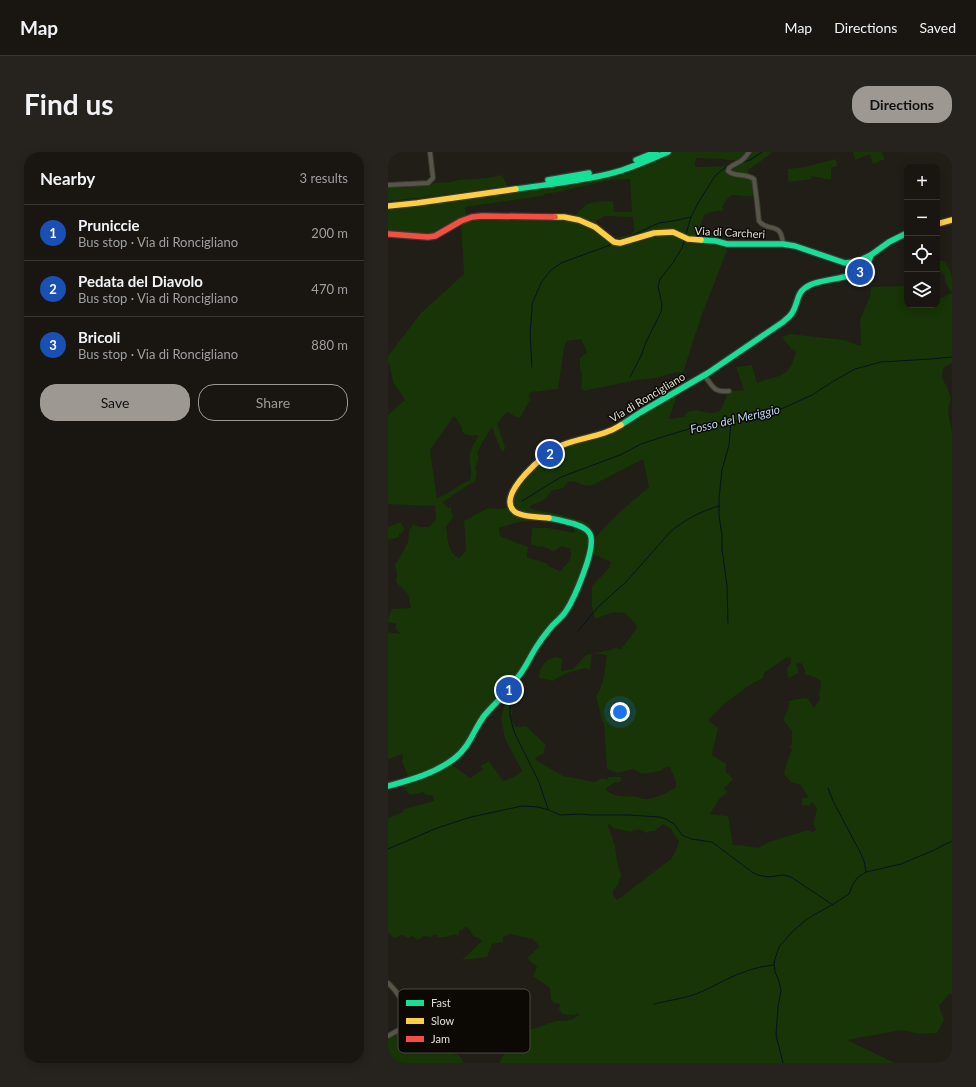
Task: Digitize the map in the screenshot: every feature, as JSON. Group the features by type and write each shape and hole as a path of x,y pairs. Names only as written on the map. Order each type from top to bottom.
{"main road":[{"path":"388,201 435,196 580,175 611,168 656,152"},
{"path":"388,206 580,180 620,170 668,152"},
{"name":"Via di Carcheri","path":"388,234 428,237 435,236 461,221 472,217 482,216 564,217 579,220 594,227 614,242 620,243 654,233 673,232 688,239 716,241 727,244 783,244 795,246 845,263 856,262 871,255 889,242 904,234"},
{"path":"940,223 952,220"},
{"name":"Via di Roncigliano","path":"388,786 434,770 450,762 462,753 474,736 484,717 527,664 534,650 550,627 568,610 586,569 592,538 585,528 568,522 515,513 511,507 510,503 513,493 524,475 550,452 558,447 585,437 613,430 741,352 792,314 798,295 806,287 812,284 846,276 864,269 870,263 871,255"}],"street":[{"path":"388,185 428,183 432,178 430,152"},
{"path":"749,152 744,160 731,166 728,171 754,179 758,220 763,225 773,227 779,231 783,244"},
{"path":"704,375 715,389 720,392 729,391"},
{"path":"388,983 398,994"},
{"path":"388,1036 398,1030"}],"green space":[{"path":"668,152 772,153 748,170 754,179 756,194 746,197 734,195 726,200 722,207 724,210 710,212 704,215 699,231 714,238 727,250 700,320 683,373 677,372 656,378 637,380 583,391 581,388 582,375 580,358 587,352 581,339 567,341 564,348 558,389 531,392 529,395 530,400 520,418 507,412 497,423 505,447 504,452 500,448 492,427 477,453 479,458 475,467 475,480 443,502 449,508 451,507 453,517 446,527 448,540 452,553 459,558 466,551 464,521 488,508 500,509 511,507 510,503 520,480 551,451 609,432 679,389 669,419 684,417 687,412 697,410 713,413 720,411 729,391 744,390 736,367 752,365 757,383 779,376 787,371 792,364 796,352 794,349 792,350 782,337 790,334 844,340 861,346 860,320 870,296 871,287 904,286 904,308 940,308 940,299 952,293 952,363 943,368 942,378 951,398 948,411 952,433 952,995 950,993 939,1006 944,1020 937,1033 921,1034 901,1030 847,1040 895,1063 499,1063 505,1053 530,1053 530,1030 556,1021 571,1020 580,1014 562,1014 559,1009 560,1005 558,1003 555,1004 551,1000 550,988 533,976 537,967 527,958 540,946 532,939 510,934 503,937 503,942 492,944 487,957 462,960 482,941 479,938 474,937 469,929 465,927 461,931 460,930 458,936 455,934 445,937 438,937 436,934 431,937 423,936 418,940 412,936 408,938 403,935 394,938 388,932 388,818 403,812 404,809 434,801 433,795 426,795 423,792 412,795 409,794 401,782 409,779 402,761 403,754 388,759 388,632 400,634 396,629 396,624 388,622 388,620 391,609 411,608 408,594 396,582 397,573 395,565 408,542 409,531 413,524 421,527 429,527 436,520 435,506 388,504 388,415 405,400 394,384 388,363 388,356 421,313 464,274 461,221 435,236 388,234 388,206 580,180","holes":["696,158 735,160 737,164 731,166 696,167","630,179 632,212 614,212 613,201 606,201 594,202 586,205 573,219 472,217 467,219 465,207 542,196 545,194 611,180","604,216 633,217 634,231 630,235 609,239 595,227 596,221","454,416 462,427 462,432 473,436 478,435 470,453 470,480 441,497 436,498 430,450","643,459 649,487 614,517 593,540 589,532 590,525 583,521 529,508 531,505 545,499 551,491 563,488 569,481 586,486 593,485","531,516 575,524 574,533 549,528 532,528 531,544 545,547 554,551 562,546 570,548 571,555 569,561 560,571 548,566 548,564 527,557 528,547 500,536 499,528 518,522 531,521","590,553 611,562 609,568 592,586 592,607 595,619 614,612 625,613 635,623 637,628 621,649 615,648 594,653 607,655 605,671 596,696 604,725 607,769 618,773 633,769 642,774 661,771 663,768 670,767 676,782 676,787 655,797 644,799 617,795 609,792 606,789 607,787 621,781 621,777 608,777 608,780 600,779 595,782 563,776 536,760 535,758 544,753 546,745 526,726 516,727 509,716 512,714 508,700 510,687 550,627 568,610","787,657 790,658 791,664 787,669 788,678 798,673 796,664 801,663 806,675 812,676 821,681 819,695 820,699 814,708 808,699 804,698 788,701 788,709 783,720 792,731 792,744 788,747 792,749 784,774 791,782 801,785 808,797 802,799 803,806 809,806 812,802 817,809 813,825 816,830 812,832 809,830 771,841 758,848 733,845 728,816 710,814 720,798 726,794 727,791 724,789 733,779 726,772 726,764 712,755 718,728 708,720 734,697 763,678 764,673","503,695 505,703 501,718 505,739 522,771 516,776 503,781 489,761 480,766 483,769 470,778 455,767 448,764 474,736 483,717","609,824 613,828 630,832 640,830 646,833 655,831 663,824 671,829 679,842 671,859 617,900 613,895 613,890 618,885 621,875 615,846 608,825"]},
{"path":"853,152 882,152 885,159 873,164 870,154 855,160"},
{"path":"836,159 837,166 831,168 831,180 811,176 812,179 788,182 788,169 805,167"},
{"path":"502,175 507,186 388,201 388,185 451,182"},
{"path":"940,260 944,261 950,270 952,278 952,292 945,281 945,276 940,270"},
{"path":"401,522 404,529 403,532 399,534 399,537 389,540 388,527"},
{"path":"592,654 590,671 586,668 565,674 553,681 539,678 540,670 543,665 554,657 563,660 561,664 561,671 573,669 586,655"},
{"path":"398,1030 398,1053 451,1053 459,1056 463,1063 388,1063 388,1036"}],"waterway":[{"path":"741,163 750,160 762,152"},
{"path":"686,234 691,217 715,176 730,165"},
{"path":"624,239 659,223 691,217"},
{"path":"630,377 661,312 662,304 658,286 660,279 672,264 682,248 684,241"},
{"path":"532,367 530,333 532,304 541,283 550,271 561,263 613,244"},
{"name":"Fosso del Meriggio","path":"522,501 561,477 620,455 641,444 699,426 731,422 769,414 812,395 855,369 881,362 952,357"},
{"path":"728,623 727,586 722,549 719,498 722,470 729,445 731,422"},
{"path":"578,631 599,606 626,582 671,531 694,516 719,506"},
{"path":"510,694 510,715 515,734 539,782 548,809"},
{"path":"828,788 833,801 860,852 864,861 866,872"},
{"path":"388,849 437,828 471,817 522,806 538,807 560,815 582,814 659,817 674,824 682,835 691,839 712,842 752,872 768,877 783,875 791,877 833,905"},
{"path":"783,1063 776,1035 781,991 775,972 774,962 779,947 792,932 807,919 849,894 857,878 866,872 901,864 952,841"},
{"path":"654,1004 690,996 704,991 731,977 759,967 774,965"}],"traffic: fast":[{"path":"636,160 656,152"},
{"path":"516,189 592,178 629,168 668,152"},
{"path":"548,180 589,173"},
{"path":"701,240 716,241 727,244 783,244 795,246 845,263 856,262 871,255 889,242 904,234"},
{"path":"621,425 708,373 783,322 791,314 800,294 805,288 818,282 854,274 862,270 867,264 871,255"},
{"path":"388,786 432,772 455,758 468,743 484,716 524,669 542,639 566,611 574,596 588,561 591,541 590,534 577,525 549,518"}],"traffic: slow":[{"path":"388,206 516,189"},
{"path":"555,217 579,220 595,227 614,242 620,243 654,233 673,232 688,239 701,240"},
{"path":"940,223 952,220"},
{"path":"549,518 519,514 513,510 510,503 512,494 518,484 535,464 553,450 568,443 599,435 621,425"}],"traffic: jam":[{"path":"388,234 428,237 435,236 461,221 472,217 555,217"}],"place":[{"name":"Bricoli","path":"860,272"},
{"name":"Pedata del Diavolo","path":"550,454"},
{"name":"Pruniccie","path":"509,690"}]}
